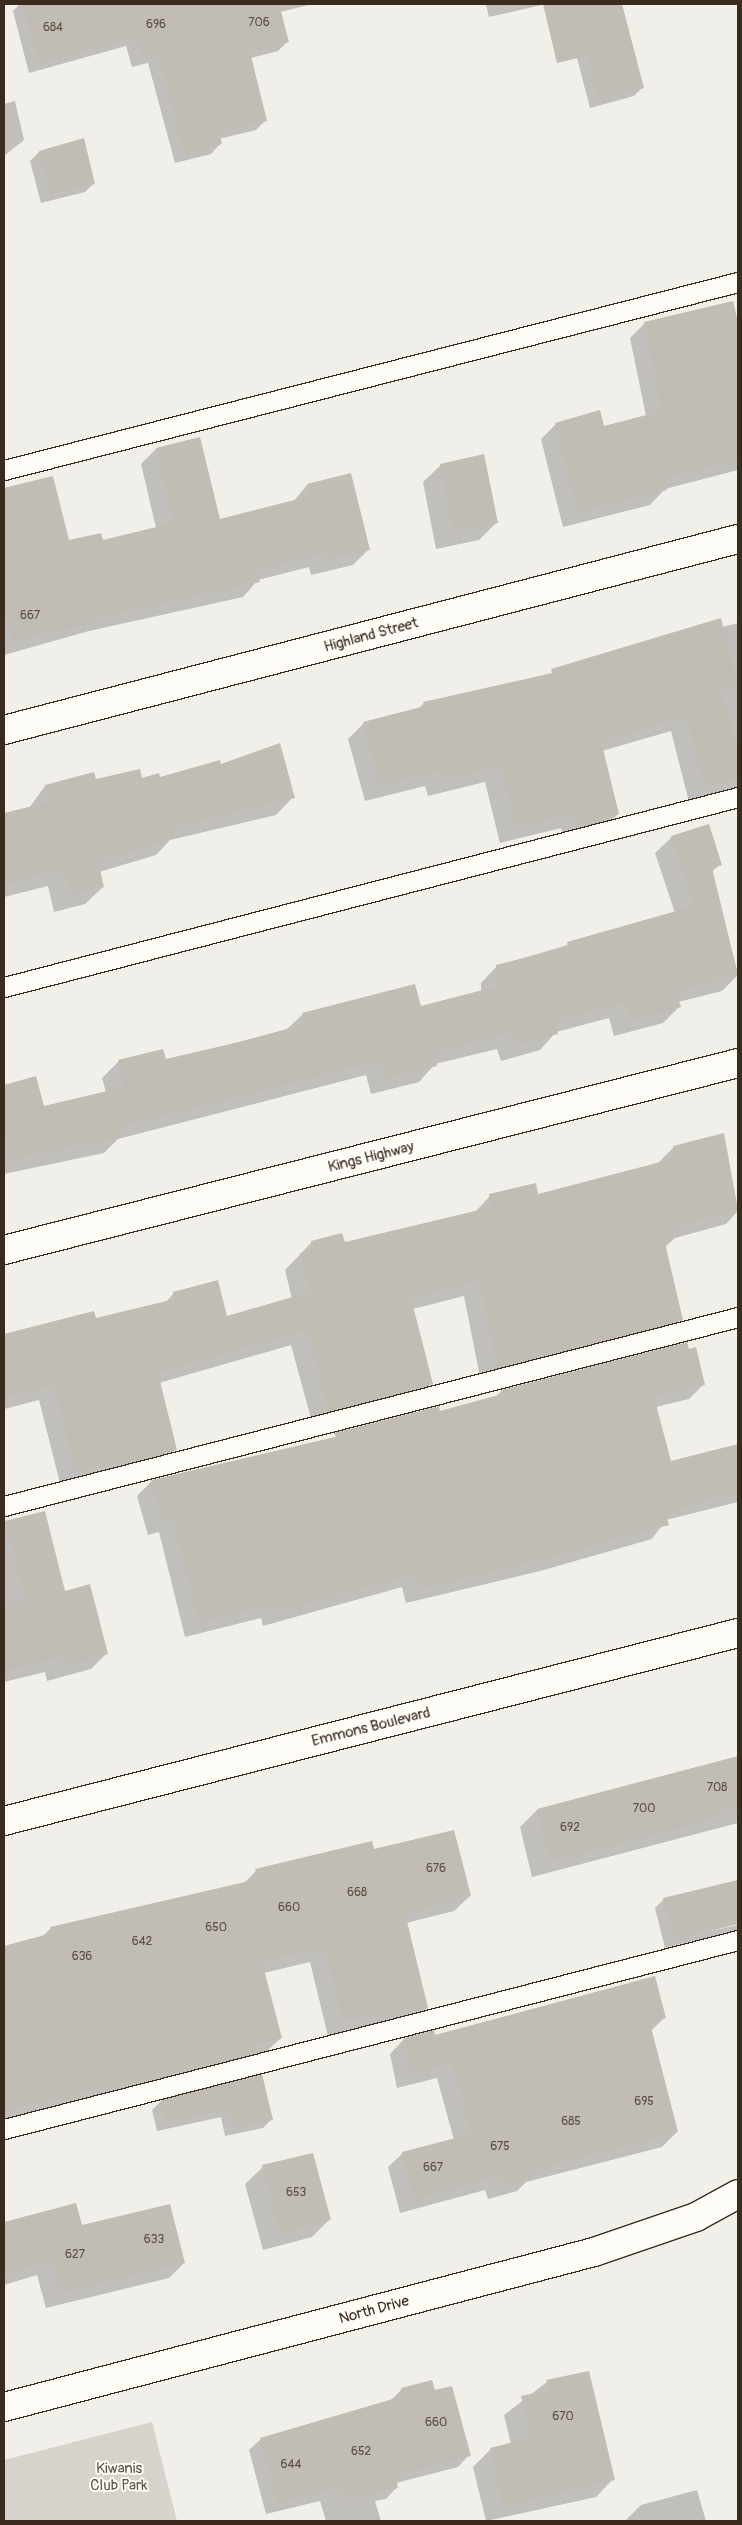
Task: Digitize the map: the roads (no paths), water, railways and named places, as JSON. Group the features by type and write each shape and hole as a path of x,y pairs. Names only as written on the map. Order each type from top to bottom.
{"street":[{"name":"Highland Street","path":"4,730 738,539"},
{"name":"Kings Highway","path":"4,1250 738,1063"},
{"name":"Emmons Boulevard","path":"4,1821 738,1633"},
{"name":"North Drive","path":"4,2407 594,2252 696,2217 738,2194"}],"lane":[{"path":"4,470 738,282"},
{"path":"4,987 738,797"},
{"path":"4,1506 738,1317"},
{"path":"4,2129 738,1940"}],"park label":[{"name":"Kiwanis Club Park","path":"119,2476"}]}
